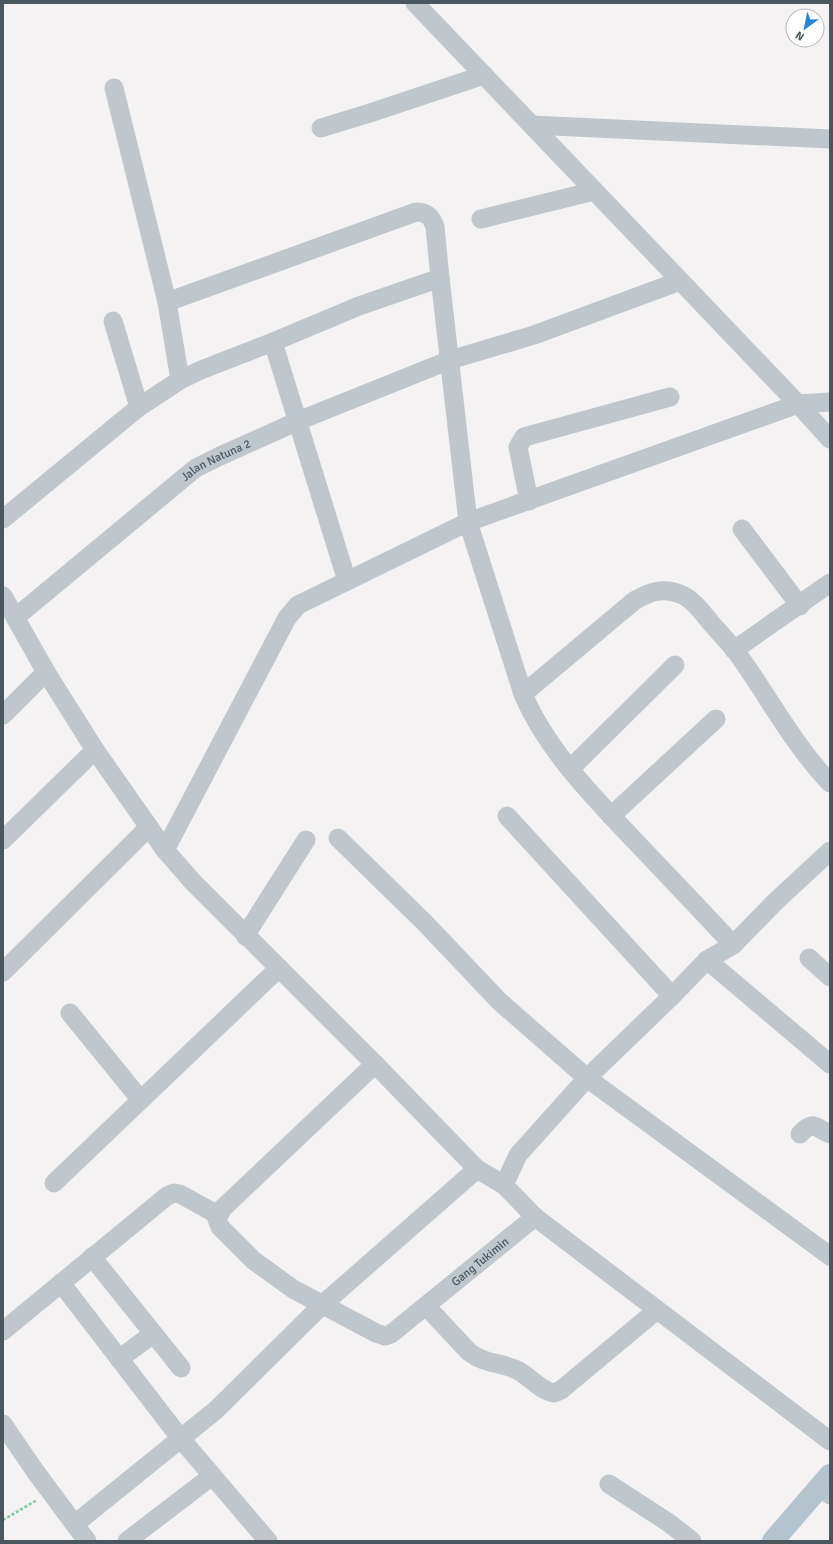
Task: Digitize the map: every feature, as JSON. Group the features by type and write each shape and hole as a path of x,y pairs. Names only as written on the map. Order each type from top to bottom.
{"main road":[{"path":"773,1541 830,1489"},
{"path":"793,1541 830,1489"}],"street":[{"path":"415,3 830,439"},
{"path":"321,128 484,75"},
{"path":"114,88 167,302 180,380"},
{"path":"532,125 830,139"},
{"path":"481,219 594,191"},
{"path":"167,302 416,212 424,213 430,216 435,227 468,522 530,712 570,769 611,816 734,945"},
{"path":"3,519 139,407 180,380 201,370 359,306 440,278"},
{"name":"Jalan Natuna 2","path":"8,608 196,468 298,421 450,360 534,335 680,281"},
{"path":"113,321 139,407"},
{"path":"273,342 347,581"},
{"path":"529,501 518,447 524,437 670,397"},
{"path":"165,850 287,618 298,605 468,522 798,404 830,402"},
{"path":"742,529 800,606"},
{"path":"734,650 800,606 830,583"},
{"path":"523,694 634,601 648,593 670,591 681,594 695,604 734,650 806,756 830,783"},
{"path":"8,608 95,750 165,850 192,881 245,936 375,1064 477,1169 504,1185 535,1217 830,1441"},
{"path":"570,769 675,665"},
{"path":"3,715 46,672"},
{"path":"611,816 716,719"},
{"path":"3,840 95,750"},
{"path":"507,816 672,996"},
{"path":"3,972 149,827"},
{"path":"338,838 425,923 500,1002 587,1078 830,1256"},
{"path":"245,936 306,840"},
{"path":"504,1185 518,1155 587,1078 707,960 734,945 776,901 830,851"},
{"path":"809,958 830,977"},
{"path":"707,960 830,1064"},
{"path":"54,1183 279,968"},
{"path":"70,1013 140,1100"},
{"path":"322,1305 293,1289 252,1260 220,1227 217,1219 223,1208 375,1064"},
{"path":"800,1134 809,1125 813,1125 830,1134"},
{"path":"75,1524 216,1410 322,1305 477,1169"},
{"path":"3,1331 167,1196 177,1193 184,1195 218,1215"},
{"name":"Gang Tukimin","path":"322,1305 376,1333 386,1336 391,1334 535,1217"},
{"path":"92,1257 181,1368"},
{"path":"61,1283 181,1439 268,1541"},
{"path":"426,1306 469,1352 477,1358 515,1369 546,1390 554,1393 561,1390 657,1310"},
{"path":"119,1359 153,1334"},
{"path":"3,1424 87,1541"},
{"path":"127,1541 212,1476"},
{"path":"608,1484 692,1541"}],"path":[{"path":"3,1520 50,1491"}]}
